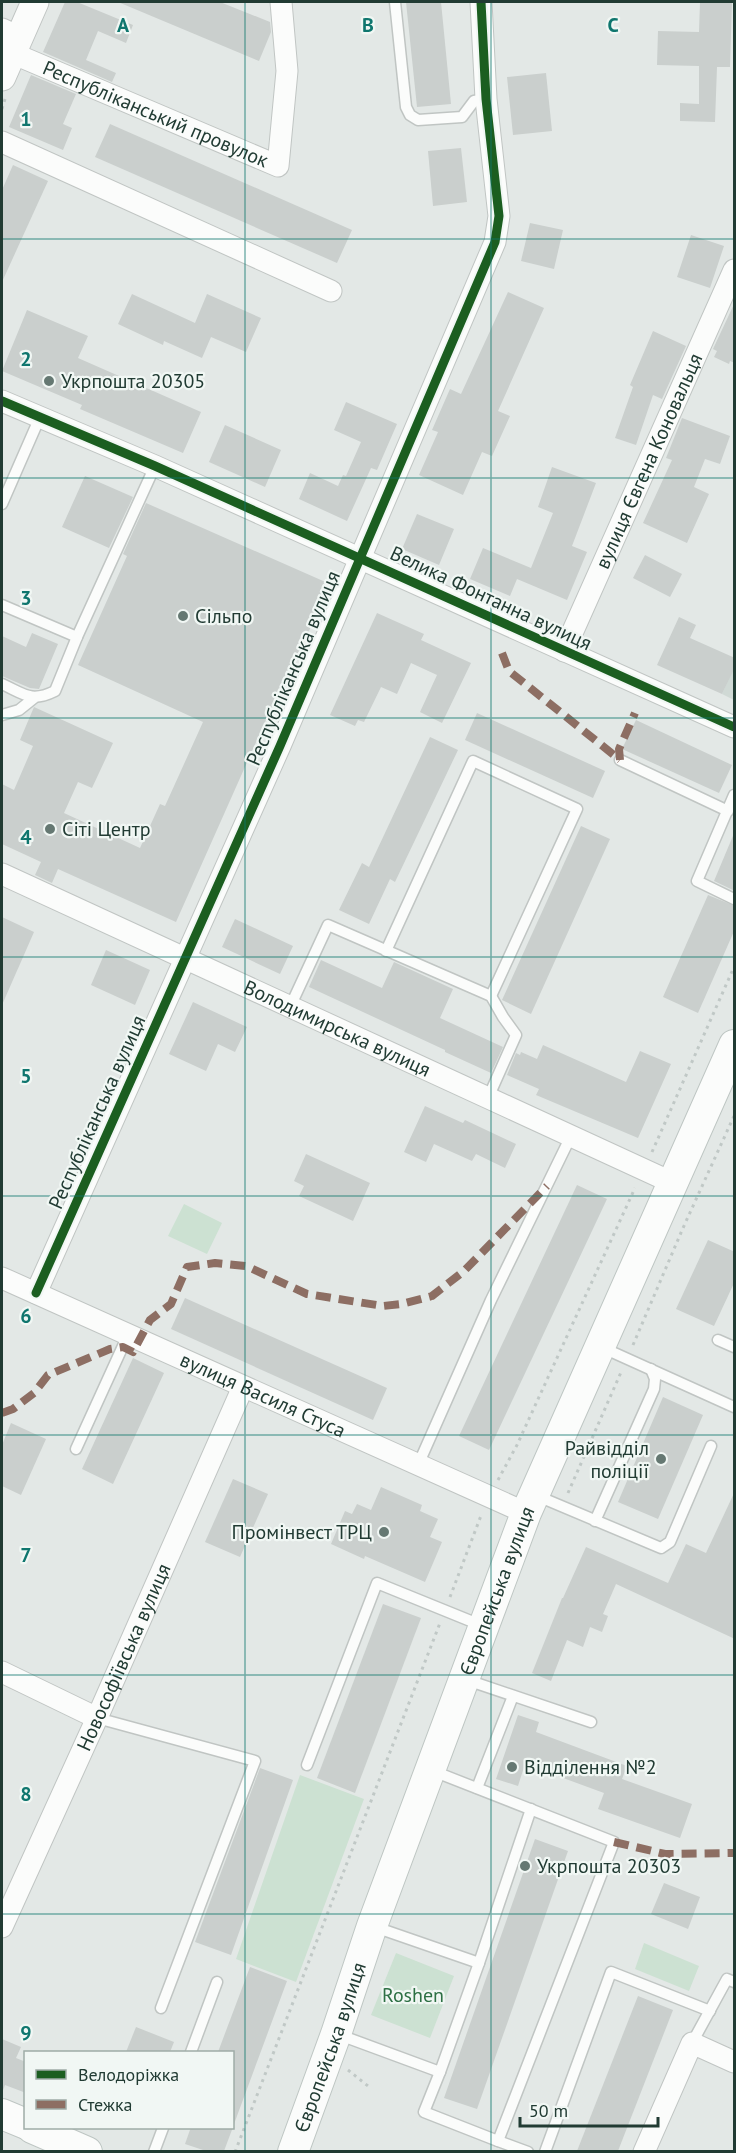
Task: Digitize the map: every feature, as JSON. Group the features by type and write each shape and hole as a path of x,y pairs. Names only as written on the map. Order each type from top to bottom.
{"main road":[{"name":"Європейська вулиця","path":"293,2151 347,2037 372,1926 530,1504 735,1046"},
{"path":"2,2114 24,2123"},
{"path":"37,2129 87,2151"}],"street":[{"path":"2,77 11,40 35,2"},
{"name":"Республіканський провулок","path":"11,40 278,166 287,71 281,2"},
{"name":"Республіканська вулиця","path":"36,1293 280,746 495,242 498,229 498,196 486,99 482,2"},
{"path":"2,142 331,291"},
{"name":"вулиця Євгена Коновальця","path":"564,651 735,270"},
{"name":"Велика Фонтанна вулиця","path":"2,401 155,466 735,727"},
{"name":"Володимирська вулиця","path":"2,874 673,1183"},
{"name":"вулиця Василя Стуса","path":"2,1278 488,1497 530,1504"},
{"name":"Новософіївська вулиця","path":"2,1927 243,1387"},
{"path":"2,1672 97,1718"},
{"path":"644,2151 692,2043 735,2062"}],"lane":[{"path":"395,2 406,106 410,115 418,120 462,117 474,101 486,99"},
{"path":"2,504 40,417"},
{"path":"2,684 34,698 40,698 55,691 77,637 155,466"},
{"path":"2,605 77,637"},
{"path":"2,715 19,710 34,698"},
{"path":"620,760 728,811"},
{"path":"386,951 473,761 577,808 491,996"},
{"path":"735,795 697,881 735,899"},
{"path":"290,1007 328,925 491,996 502,1017 516,1035 488,1098"},
{"path":"418,1465 491,1300 571,1136"},
{"path":"76,1449 128,1335"},
{"path":"718,1340 735,1347"},
{"path":"600,1346 735,1407"},
{"path":"595,1521 654,1389 655,1379 651,1369"},
{"path":"530,1504 562,1507 661,1548 670,1542 711,1446"},
{"path":"307,1765 377,1583 483,1626"},
{"path":"464,1678 591,1722"},
{"path":"477,1788 513,1696"},
{"path":"97,1718 255,1761 161,2008"},
{"path":"430,1770 614,1842 498,2141"},
{"path":"528,2151 424,2112 479,1963 531,1809"},
{"path":"372,1926 479,1963"},
{"path":"545,2151 611,1972 710,2011"},
{"path":"692,2043 727,1979 735,1982"},
{"path":"191,2051 217,1982"},
{"path":"347,2037 440,2072"},
{"path":"153,2151 161,2129"}],"path":[{"path":"235,2151 488,1497 517,1445 735,968"},
{"path":"562,1507 683,1228 735,1116"},
{"path":"347,2037 348,2071 368,2086"}],"shaded area":[{"path":"734,667 734,700 722,694"}],"green space":[{"path":"184,1204 222,1223 207,1254 168,1236"},
{"path":"300,1775 364,1799 296,1982 236,1959"},
{"path":"644,1943 699,1966 689,1991 635,1969"},
{"name":"Roshen","path":"396,1953 454,1976 430,2038 371,2015"}],"building":[{"path":"65,2 77,2 133,25 126,43 98,31 86,60 116,73 112,82 43,52"},
{"path":"118,2 220,2 270,22 271,32 259,61"},
{"path":"406,2 441,2 451,104 417,107"},
{"path":"700,2 732,2 730,67 717,67 715,122 680,121 680,103 699,104 699,66 657,65 658,31 699,32"},
{"path":"546,73 552,131 513,135 507,77"},
{"path":"31,75 76,94 63,124 72,128 63,150 9,127"},
{"path":"110,124 352,230 337,263 95,157"},
{"path":"461,148 467,202 433,206 428,151"},
{"path":"13,165 48,181 2,282 2,190"},
{"path":"530,223 563,230 554,269 521,261"},
{"path":"691,235 724,246 710,288 677,277"},
{"path":"508,292 544,308 498,411 510,416 492,456 482,452 463,495 419,475 438,432 432,430 450,389 461,394"},
{"path":"132,294 195,323 207,294 261,318 246,352 211,337 202,358 164,341 163,345 118,324"},
{"path":"735,302 735,363 730,361 729,364 714,357 717,351 713,349"},
{"path":"27,310 88,336 78,358 201,412 183,453 80,409 82,405 2,371"},
{"path":"653,331 686,346 662,399 653,395 636,445 615,438 633,387 630,385"},
{"path":"346,402 397,424 377,470 371,468 347,521 299,499 310,473 338,486 343,475 346,476 361,442 334,430"},
{"path":"682,418 730,436 720,464 705,459 694,487 709,494 687,543 643,523 672,460 666,458"},
{"path":"225,425 281,450 265,487 209,462"},
{"path":"552,467 596,483 572,546 587,552 567,600 517,579 510,596 470,579 483,548 531,568 553,513 538,507"},
{"path":"85,476 133,497 109,548 62,527"},
{"path":"146,503 330,584 296,660 293,659 176,922 58,869 52,883 35,875 41,862 2,844 2,784 14,790 33,746 20,740 34,707 113,743 92,788 78,782 64,813 140,848 160,804 165,806 203,722 78,665 127,556 123,554"},
{"path":"417,514 454,529 439,565 402,549"},
{"path":"645,555 682,574 670,597 633,578"},
{"path":"377,613 424,634 421,640 471,663 442,723 420,712 437,675 411,663 397,694 381,687 364,722 358,720 355,726 330,715"},
{"path":"679,617 696,625 690,638 735,658 735,667 722,694 657,665"},
{"path":"32,633 58,644 39,689 30,688 2,676 2,636 26,647"},
{"path":"477,713 605,771 593,798 465,740"},
{"path":"636,720 732,765 719,793 622,749"},
{"path":"430,737 458,750 395,882 390,879 369,924 339,910 362,863 369,867"},
{"path":"581,826 610,839 531,1014 502,1000"},
{"path":"735,831 735,891 714,881"},
{"path":"708,895 735,906 735,929 698,1013 663,997"},
{"path":"2,917 34,932 2,1005"},
{"path":"235,919 293,946 280,974 222,947"},
{"path":"106,950 150,970 135,1005 91,985"},
{"path":"321,960 382,988 394,962 453,989 440,1018 503,1047 491,1073 309,987"},
{"path":"193,1002 247,1027 235,1052 218,1044 206,1071 169,1054"},
{"path":"543,1045 626,1082 640,1051 671,1064 638,1138 536,1095 539,1089 507,1075 516,1053 520,1055 521,1052 537,1059"},
{"path":"425,1106 463,1123 465,1120 516,1144 505,1168 476,1154 472,1161 434,1144 426,1162 404,1152"},
{"path":"306,1154 370,1183 353,1221 299,1196 304,1186 294,1181"},
{"path":"577,1185 607,1199 489,1450 459,1436"},
{"path":"708,1240 735,1252 735,1281 714,1326 676,1309"},
{"path":"185,1298 387,1388 373,1420 171,1329"},
{"path":"133,1358 164,1373 113,1484 82,1469"},
{"name":"Райвідділ поліції","path":"663,1397 703,1415 658,1519 618,1502"},
{"path":"11,1423 46,1439 21,1495 2,1486 2,1445"},
{"path":"233,1479 268,1494 240,1557 205,1542"},
{"name":"Промінвест ТРЦ","path":"381,1487 422,1505 420,1511 438,1519 430,1537 442,1542 425,1582 331,1544 345,1511 352,1514 357,1504 371,1510"},
{"path":"735,1491 735,1639 616,1584 603,1614 608,1616 602,1632 590,1627 583,1647 567,1640 551,1681 532,1673 562,1598 586,1547 668,1583 686,1544 706,1553"},
{"path":"383,1604 421,1618 355,1793 317,1778"},
{"path":"518,1715 539,1722 536,1732 627,1766 622,1779 692,1804 680,1838 598,1809 604,1793 525,1764 518,1786 496,1779"},
{"path":"260,1768 293,1780 231,1955 195,1942"},
{"path":"535,1839 568,1851 477,2109 444,2098"},
{"path":"664,1883 700,1897 688,1929 651,1914"},
{"path":"250,1967 287,1981 234,2124 234,2051 218,2051"},
{"path":"638,1996 673,2010 618,2151 577,2151"},
{"path":"136,2027 174,2042 170,2051 126,2051"},
{"path":"2,2039 21,2047 16,2058 24,2061 24,2092 5,2085 2,2093"},
{"path":"190,2129 232,2129 224,2151 206,2151 185,2144"}],"marked path":[{"path":"502,653 509,671 620,760"},
{"path":"620,760 619,749 635,713"},
{"path":"2,1413 13,1409 34,1393 48,1375 110,1349 123,1347 133,1352 150,1320 171,1304 187,1267 215,1263 246,1266 307,1294 383,1306 401,1304 432,1296 464,1271 547,1186"},
{"path":"614,1842 665,1854 734,1853"}],"cycle path":[{"path":"36,1293 280,746 495,242 499,216 486,99 481,2"},
{"path":"2,401 155,466 734,727"}],"place":[{"name":"Укрпошта 20305","path":"49,381"},
{"name":"Сільпо","path":"183,616"},
{"name":"Сіті Центр","path":"50,829"},
{"name":"Райвідділ поліції","path":"661,1459"},
{"name":"Промінвест ТРЦ","path":"384,1532"},
{"name":"Відділення №2","path":"512,1767"},
{"name":"Укрпошта 20303","path":"525,1866"}]}
